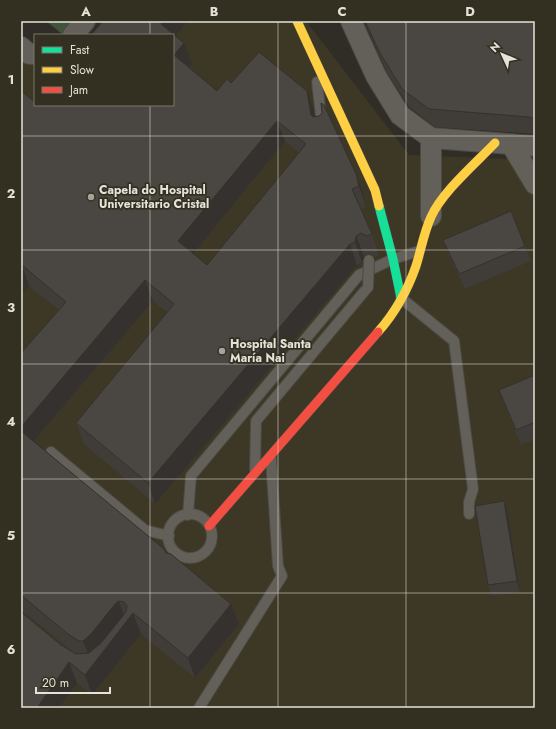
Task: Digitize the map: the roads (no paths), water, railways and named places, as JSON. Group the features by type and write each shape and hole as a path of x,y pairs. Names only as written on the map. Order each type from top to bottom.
{"street":[{"path":"74,34 84,21"},
{"path":"296,21 375,190 393,259 401,298"},
{"path":"351,21 376,76 400,115 430,138 535,146"},
{"path":"21,47 29,54 34,54"},
{"path":"430,138 431,216"},
{"path":"503,143 535,184"},
{"path":"209,526 379,331 401,298 415,268 431,216 447,192 503,143"}],"lane":[{"path":"314,60 323,131"},
{"path":"188,515 191,476 359,275 393,259 420,251"},
{"path":"255,474 256,421 368,287 369,260"},
{"path":"401,298 454,341 473,488 469,502 469,514"},
{"path":"52,452 145,530 169,536"},
{"path":"199,708 282,576 278,566 271,456"},
{"path":"188,515 195,515 201,518 209,526 212,536 208,549 203,554 196,557 186,557 176,553 171,547 169,536 171,527 175,521 188,515"},
{"path":"178,568 186,557"}],"place":[{"name":"Capela do Hospital Universitario Cristal","path":"91,197"},
{"name":"Hospital Santa María Nai","path":"222,351"}]}
